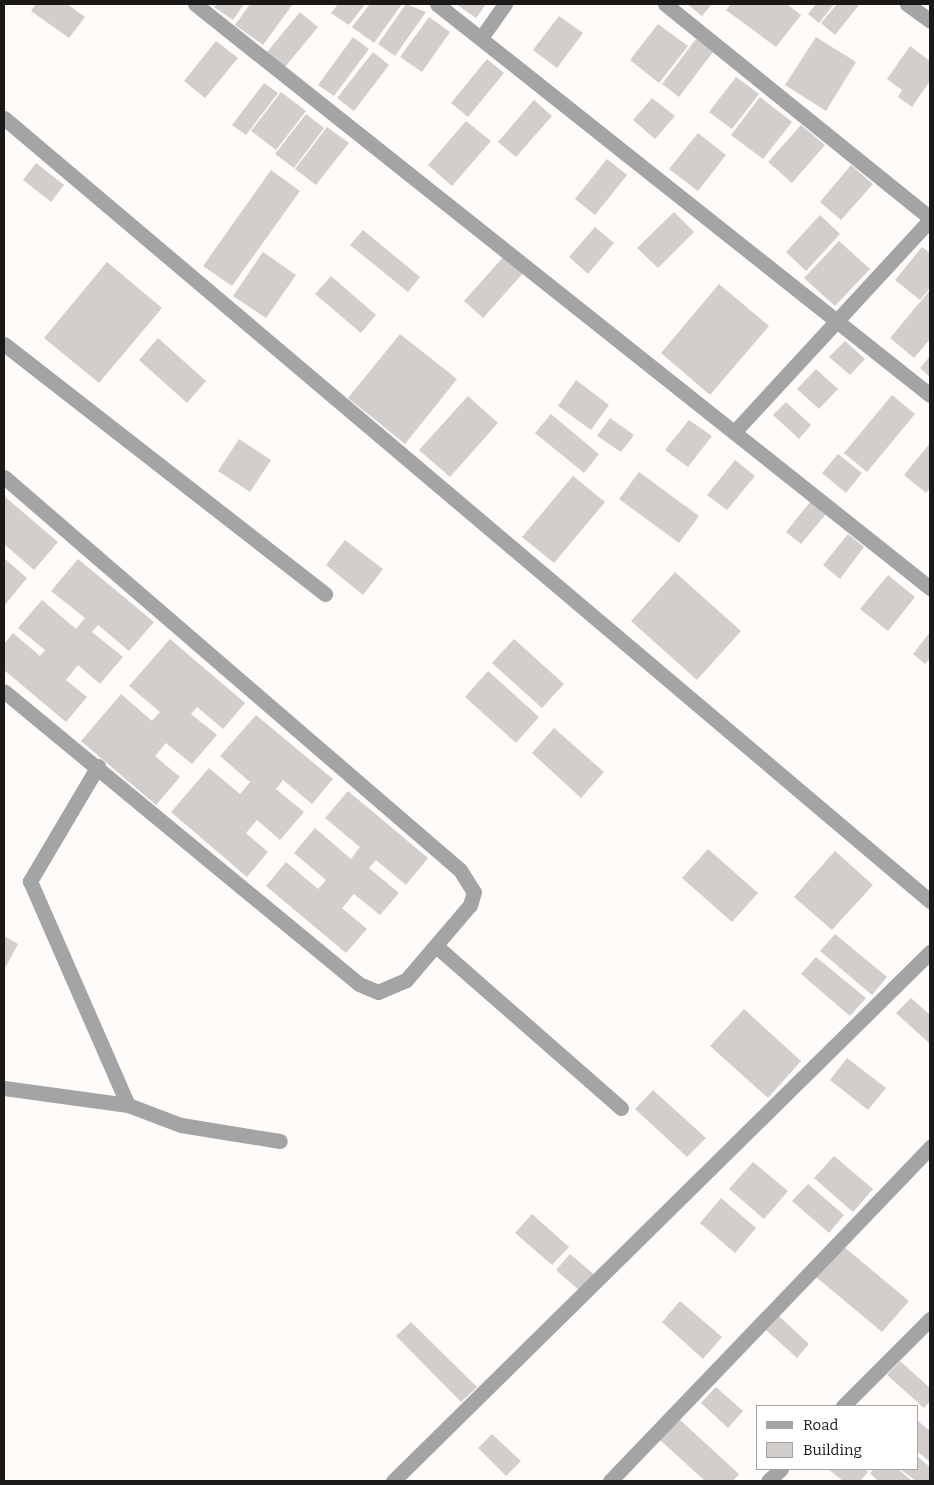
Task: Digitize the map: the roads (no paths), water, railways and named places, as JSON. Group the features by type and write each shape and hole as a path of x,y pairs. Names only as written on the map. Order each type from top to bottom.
{"street":[{"path":"195,4 736,430 930,588"},
{"path":"438,4 839,319 930,395"},
{"path":"481,38 505,4"},
{"path":"665,4 930,219 736,430"},
{"path":"907,4 930,21"},
{"path":"4,118 930,901"},
{"path":"4,344 325,594"},
{"path":"4,477 470,880 474,892 470,905 436,946 393,989 378,992 359,984 98,766 4,691"},
{"path":"98,766 30,881 128,1105"},
{"path":"436,946 621,1108"},
{"path":"392,1481 930,952"},
{"path":"4,1088 128,1105 181,1125 280,1141"},
{"path":"610,1481 930,1147"},
{"path":"844,1405 930,1319"},
{"path":"768,1481 780,1470"}]}
